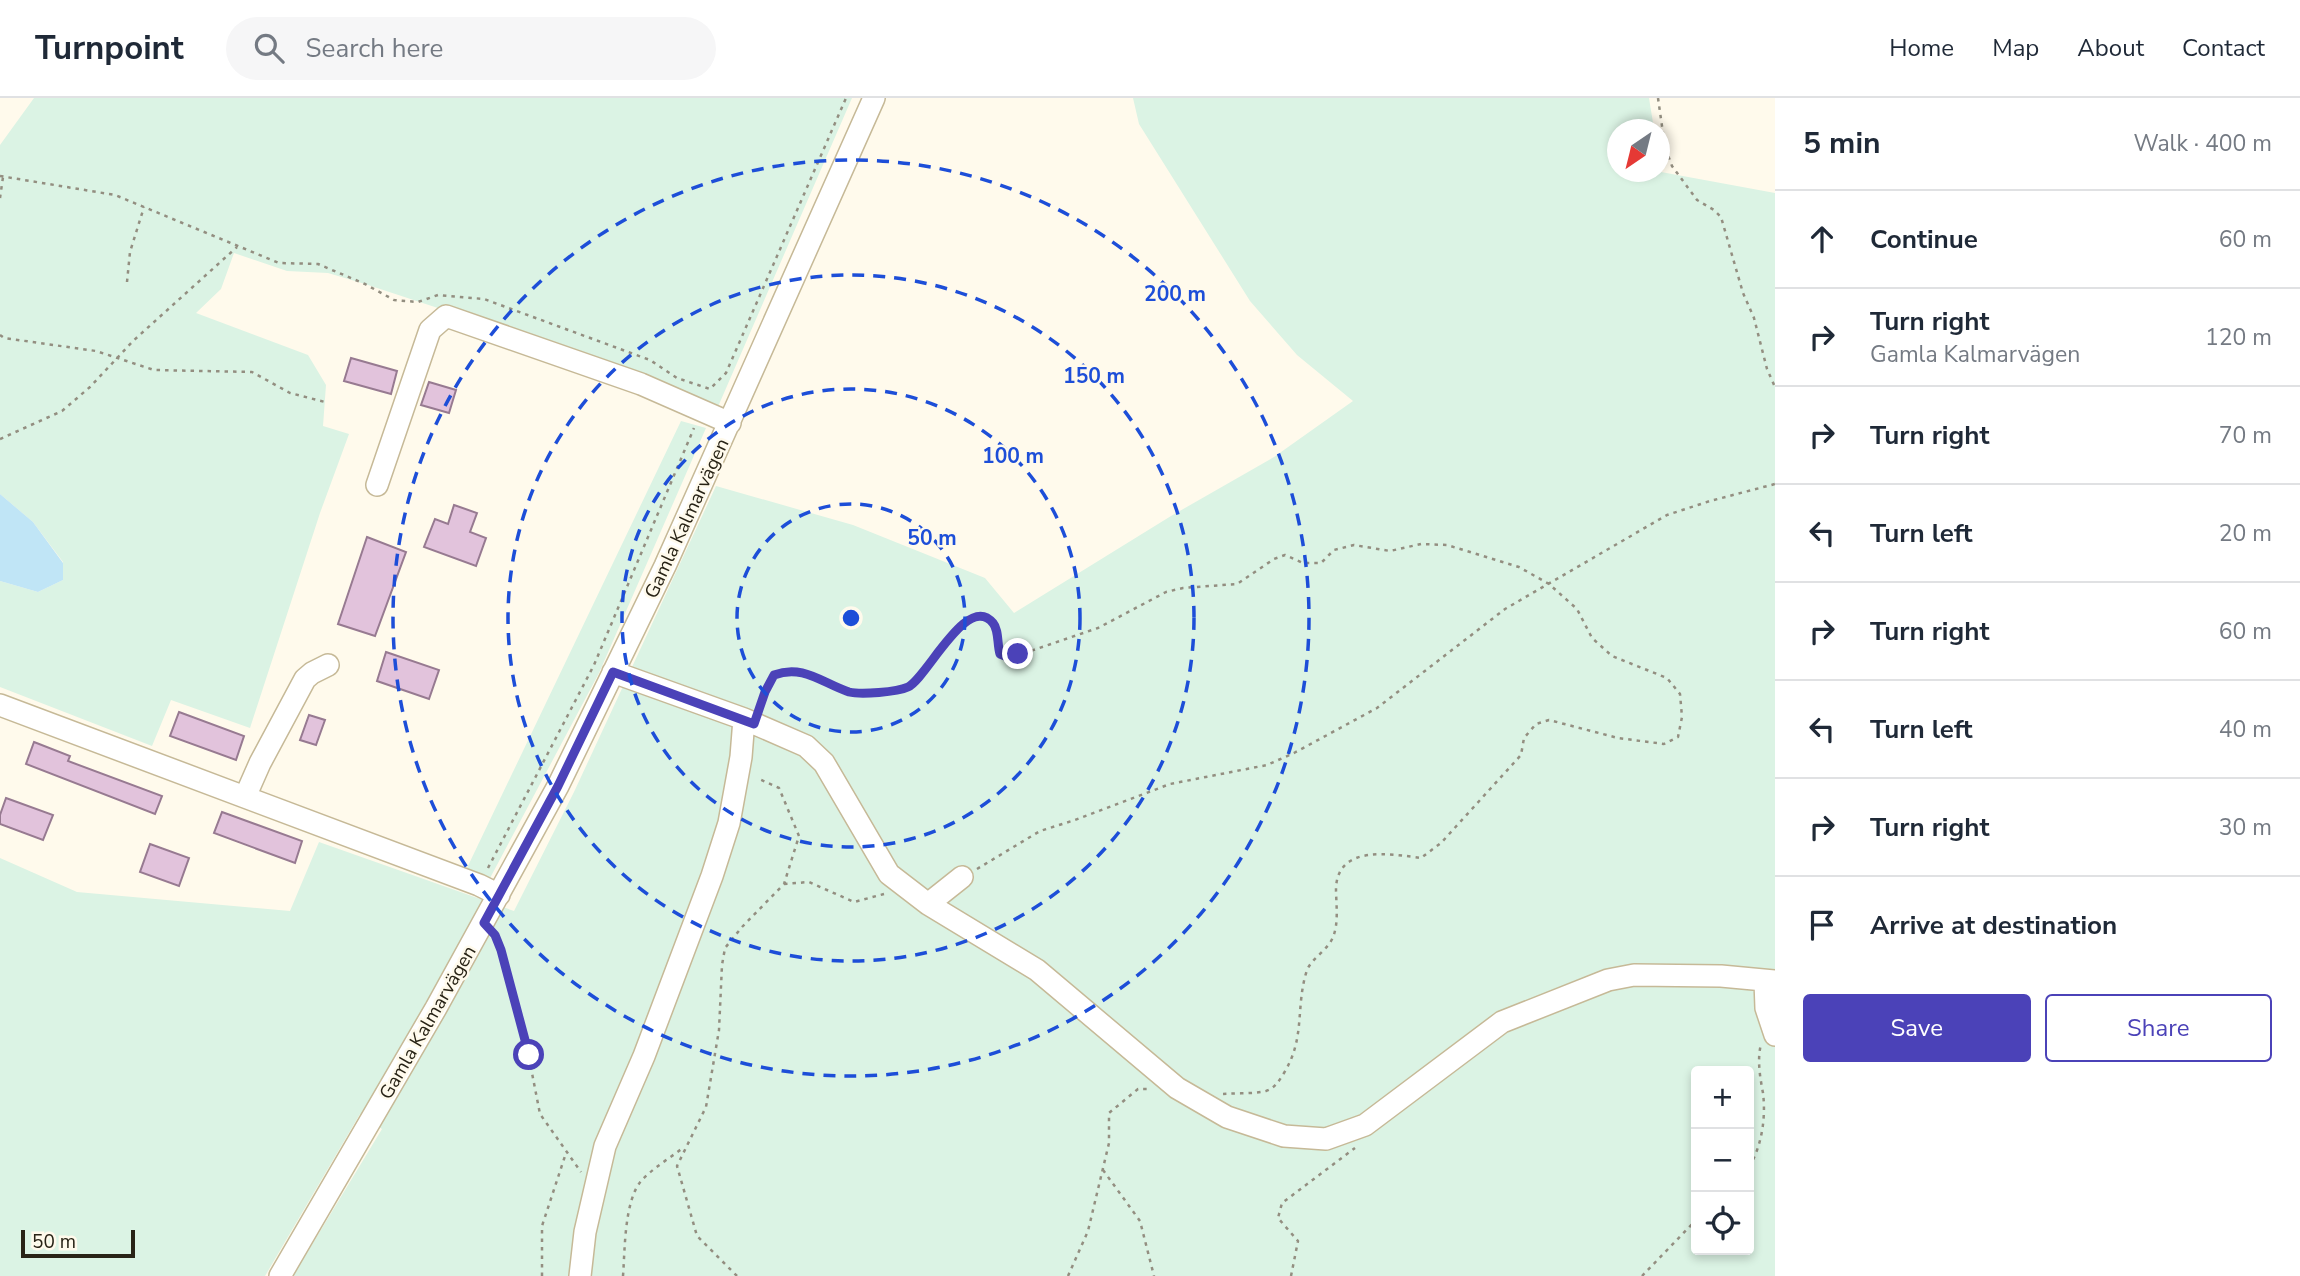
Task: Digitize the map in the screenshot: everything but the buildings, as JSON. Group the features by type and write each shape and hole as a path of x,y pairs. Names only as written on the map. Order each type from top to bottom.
{"street":[{"name":"Gamla Kalmarvägen","path":"279,1276 484,923 558,786 665,566 874,98"},
{"name":"Gamla Kalmarvägen","path":"377,485 430,330 446,316 641,384 730,423"},
{"path":"245,797 269,745 305,679 328,664"},
{"path":"613,672 806,746 824,763 889,874 928,904 1037,970 1177,1088 1227,1117 1284,1136 1326,1139 1365,1125 1502,1022 1608,980 1634,975 1721,976 1770,981 1766,1008 1773,1029"},
{"path":"0,705 479,885 499,895"},
{"path":"580,1276 585,1232 605,1146 644,1056 712,876 729,823 749,722"},
{"path":"928,904 962,877"}],"path":[{"path":"0,198 2,177 115,195 279,263 318,264 394,300 418,302 438,295 484,299 650,360 677,378 710,389 726,373 846,98"},
{"path":"1658,98 1665,147 1672,166 1697,200 1721,217 1743,293 1754,318 1767,369 1775,387"},
{"path":"127,282 130,252 144,207"},
{"path":"0,439 62,411 238,246"},
{"path":"0,335 4,338 96,351 154,370 252,372 290,393 325,402"},
{"path":"479,885 594,665 702,411"},
{"path":"962,877 1040,831 1170,784 1267,765 1294,752 1377,708 1505,609 1667,515 1775,484"},
{"path":"749,722 774,675 787,670 804,673 852,693 888,692 906,688 919,680 947,641 964,622 974,617 984,617 993,622 1000,654 1010,658 1098,628 1166,592 1237,584 1274,559 1285,555 1303,563 1321,563 1334,550 1353,545 1390,551 1421,544 1447,545 1519,567 1549,584 1577,609 1592,638 1612,656 1667,678 1679,694 1682,717 1678,737 1664,744 1618,738 1549,720 1536,724 1524,738 1521,755 1441,843 1421,858 1383,853 1355,857 1341,868 1336,885 1333,936 1308,968 1294,1056 1277,1084 1266,1091 1224,1094 1211,1100 1209,1107"},
{"path":"737,1276 697,1236 677,1166 706,1107 719,1030 725,948 784,884 799,836 779,788 757,778"},
{"path":"784,884 809,882 855,902 906,887"},
{"path":"484,923 495,935 501,950 523,1027 540,1114 566,1153 542,1226 542,1276"},
{"path":"1754,1152 1763,1125 1759,1051 1765,1032 1773,1029"},
{"path":"1068,1276 1088,1231 1109,1143 1109,1114 1138,1089 1177,1088"},
{"path":"1292,1276 1297,1241 1278,1218 1282,1203 1346,1157 1358,1145 1352,1129"},
{"path":"623,1276 628,1218 634,1193 641,1181 687,1145"},
{"path":"1103,1170 1140,1221 1154,1276"},
{"path":"1642,1276 1691,1225"}],"green space":[{"path":"34,98 852,98 717,409 638,374 365,284 328,273 287,271 234,253 221,289 196,313 308,355 326,385 323,426 349,434 320,513 250,728 171,700 152,746 0,687 0,581 38,592 63,580 63,562 33,522 0,494 0,145"},
{"path":"1133,98 1649,98 1652,119 1607,119 1607,182 1670,182 1670,174 1775,193 1775,1276 293,1276 382,1129 360,1114 265,1276 0,1276 0,858 77,892 290,911 319,842 514,911 574,792 716,486 853,525 985,578 1014,613 1171,516 1274,457 1353,401 1297,355 1250,301 1139,124"},
{"path":"681,421 706,428 599,673 489,880 466,870"}],"water":[{"path":"0,494 33,522 63,563 63,580 38,592 0,581"}],"route":[{"path":"529,1055 501,950 495,935 484,923 558,786 613,672 754,724 774,675 787,670 804,673 852,693 888,692 906,688 919,680 947,641 964,622 974,617 984,617 993,622 1000,654 1010,658 1018,654"}]}
